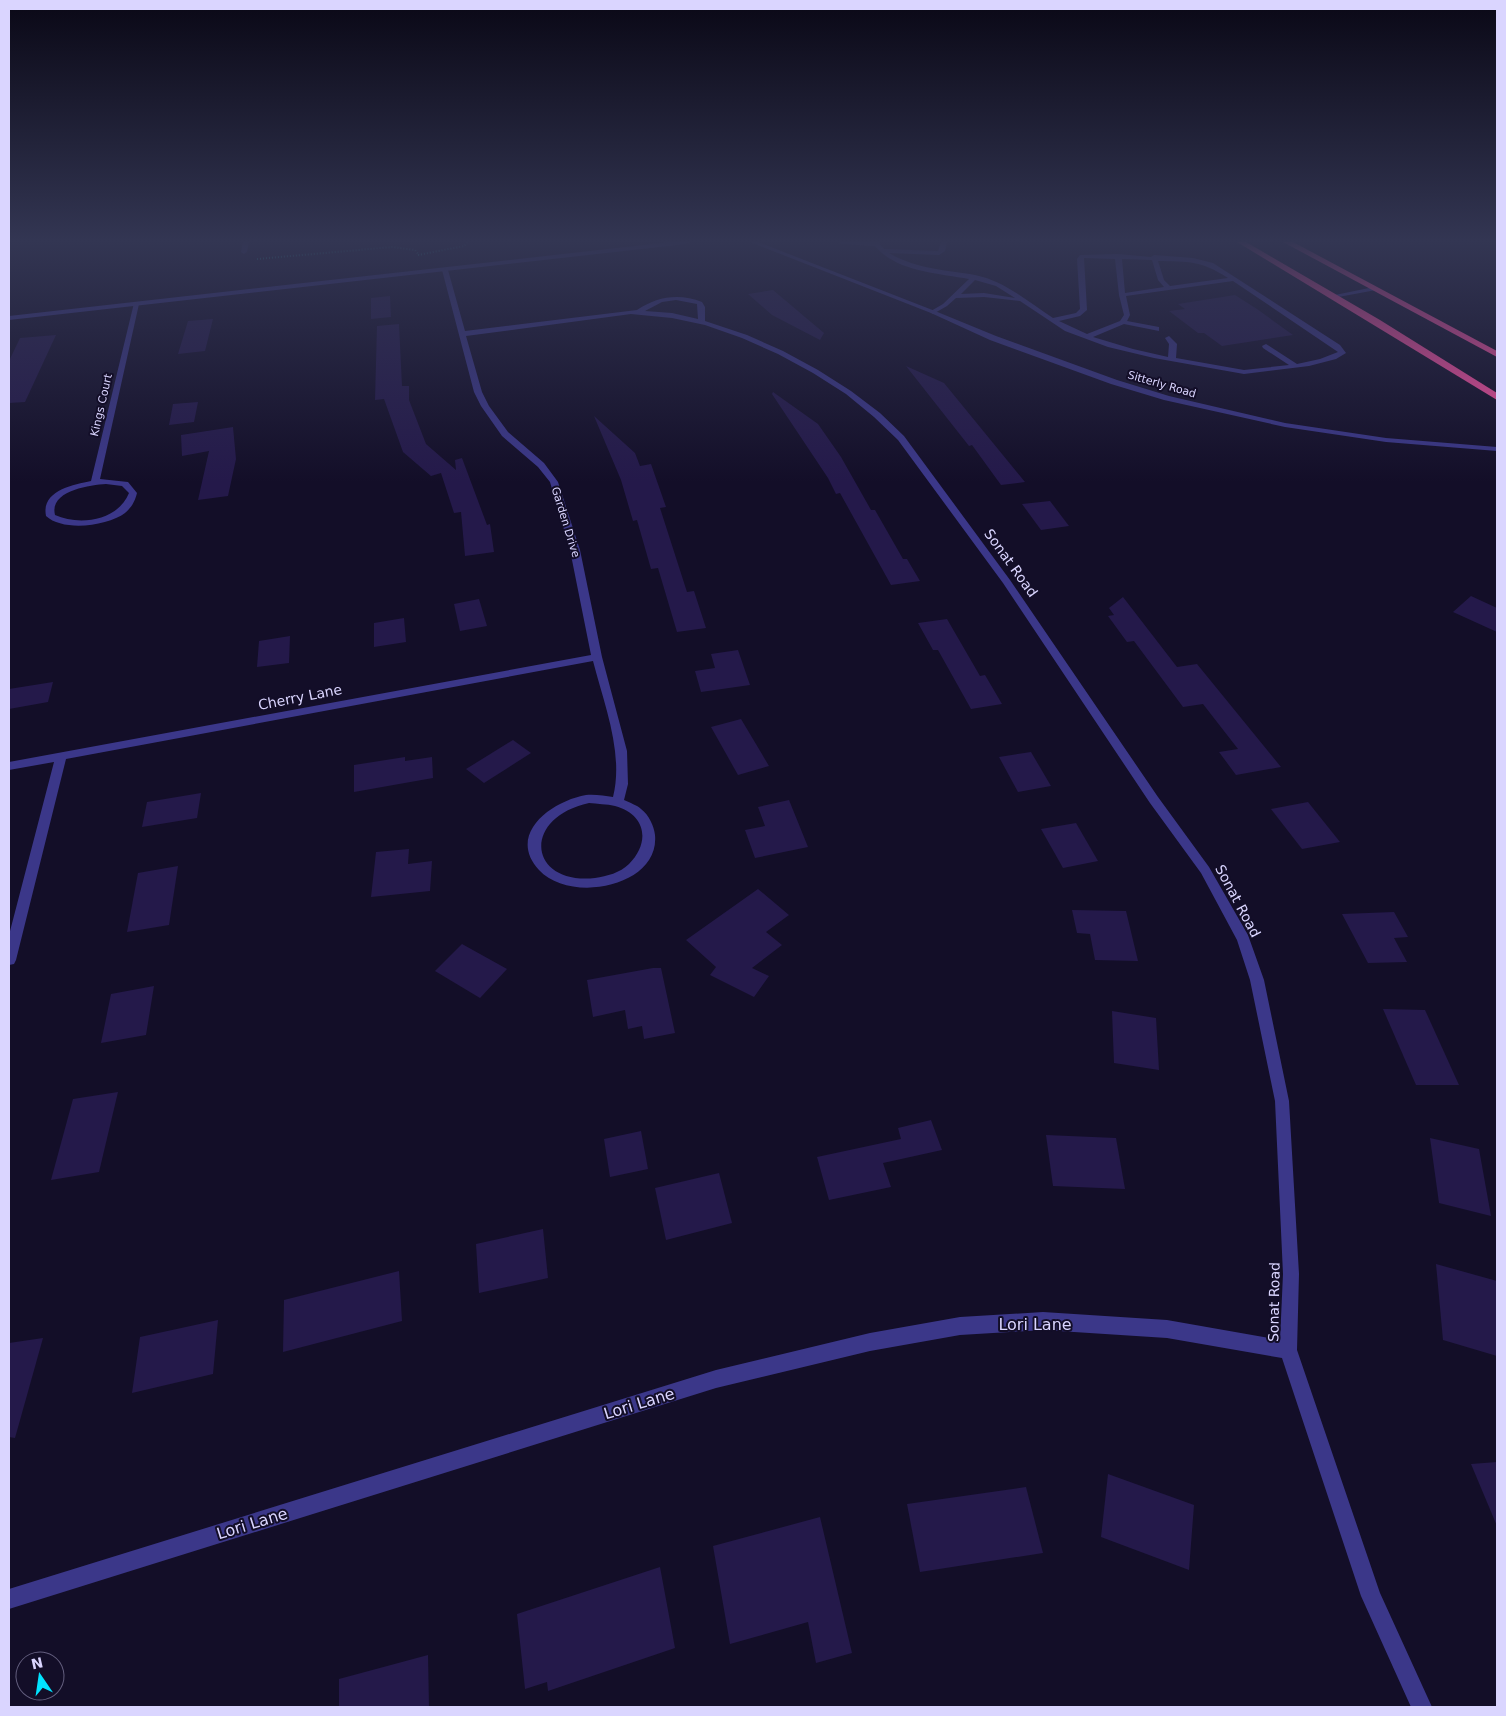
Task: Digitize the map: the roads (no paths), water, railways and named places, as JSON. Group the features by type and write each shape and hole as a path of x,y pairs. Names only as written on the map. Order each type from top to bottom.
{"highway":[{"path":"1375,322 1497,397"},
{"path":"1437,322 1497,354"}],"street":[{"name":"Kings Court","path":"95,482 132,322"},
{"name":"Garden Drive","path":"459,322 478,392 485,406 505,434 542,465 554,482 575,550 621,751 622,784 618,801"},
{"name":"Sonat Road","path":"462,334 558,322"},
{"name":"Sonat Road","path":"701,322 726,330 791,358 837,384 864,402 885,420 901,438 1008,582 1154,800 1205,870 1246,947 1257,980 1282,1101 1291,1274 1288,1350 1371,1596 1422,1707"},
{"name":"Sitterly Road","path":"956,322 993,338 1114,382 1208,409 1285,425 1362,437 1497,449"},
{"path":"1057,322 1130,351 1244,372 1335,358 1342,354 1337,348 1298,322"},
{"path":"1089,336 1123,322"},
{"path":"1123,322 1156,329"},
{"path":"1169,338 1172,344 1172,359"},
{"path":"1266,346 1294,365"},
{"path":"106,481 125,484 133,493 129,504 117,513 88,522 66,523 51,516 48,511 50,505 62,494 95,482 106,481"},
{"name":"Cherry Lane","path":"9,766 598,657"},
{"path":"9,960 61,757"},
{"path":"596,799 618,801 640,813 650,832 650,843 646,854 638,864 628,873 615,879 585,884 557,878 546,871 538,861 534,850 535,838 548,816 574,802 596,799"},
{"name":"Lori Lane","path":"9,1599 716,1379 870,1342 960,1326 1043,1321 1167,1329 1288,1350"}]}
